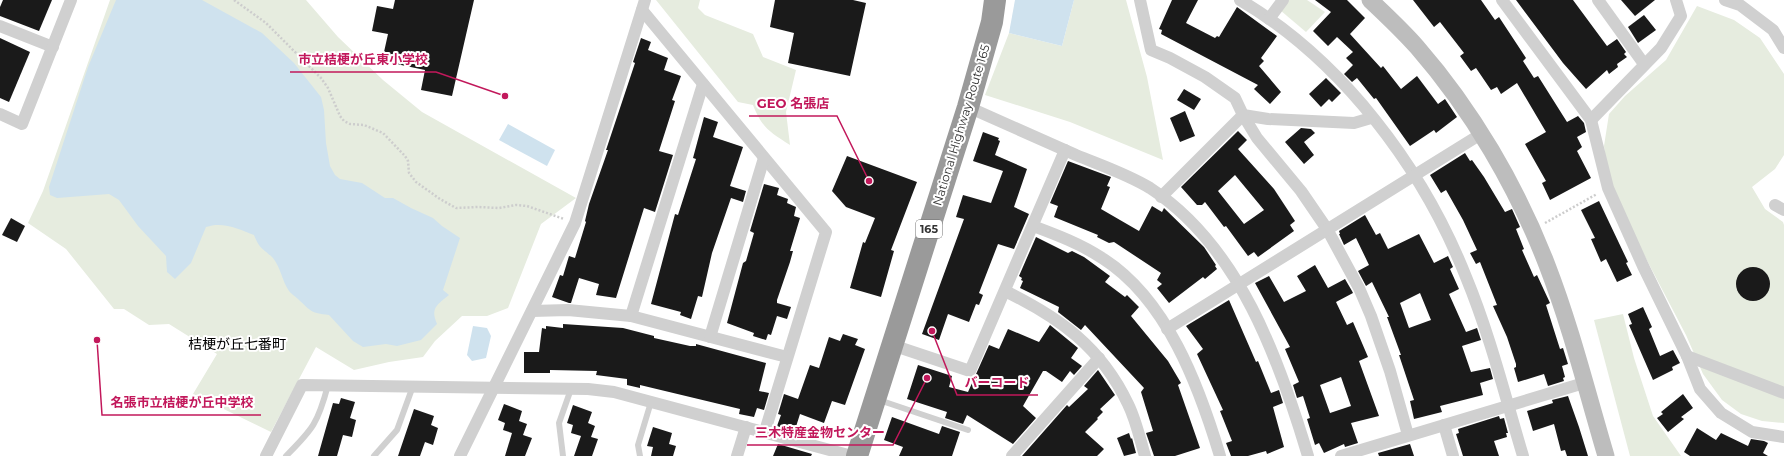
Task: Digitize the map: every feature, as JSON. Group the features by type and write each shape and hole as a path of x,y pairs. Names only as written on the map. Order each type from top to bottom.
{"highway":[{"name":"National Highway Route 165","path":"857,456 968,107 992,22 995,0"}],"street":[{"path":"0,114 22,124 71,0"},
{"path":"1140,0 1150,50 1170,58 1205,76 1235,98 1257,138 1302,191 1327,229 1356,281 1371,316 1390,371 1408,435"},
{"path":"1240,0 1294,37 1323,63 1392,143 1414,176 1440,222 1466,276 1493,353 1524,456"},
{"path":"1269,19 1282,0"},
{"path":"1370,0 1433,66 1481,134 1512,188 1532,230 1558,298 1606,456"},
{"path":"1502,0 1591,120 1608,188 1643,266 1687,356 1700,389 1720,413 1752,432 1784,437"},
{"path":"1598,0 1644,64"},
{"path":"1591,120 1661,48 1680,16 1676,0"},
{"path":"1725,0 1740,5 1773,30 1784,48"},
{"path":"460,456 495,388 575,223 644,5"},
{"path":"644,5 703,84 826,232 765,431"},
{"path":"0,26 53,47"},
{"path":"631,316 703,84"},
{"path":"968,107 1135,180 1161,197 1202,235 1238,284 1258,320 1278,363 1308,456"},
{"path":"1243,115 1268,119 1354,123 1371,118"},
{"path":"1161,197 1243,115"},
{"path":"1167,329 1481,134"},
{"path":"892,345 970,371 1065,150"},
{"path":"710,337 764,158"},
{"path":"1033,226 1090,250 1117,268 1150,303 1181,352 1202,400 1220,456"},
{"path":"1005,291 1050,315 1074,333 1099,358 1128,404 1146,456"},
{"path":"532,311 568,310 631,316 787,357"},
{"path":"1687,356 1784,393"},
{"path":"1012,456 1099,358"},
{"path":"1341,456 1377,451 1408,435 1584,383"},
{"path":"266,456 302,385 328,385 588,389 614,392 765,431 852,456"},
{"path":"1444,425 1453,456"},
{"path":"737,456 746,427"}],"lane":[{"path":"286,456 307,436 316,422 328,385"},
{"path":"374,456 397,430 413,386"},
{"path":"563,456 559,422 570,389"},
{"path":"876,399 968,430"},
{"path":"640,456 638,445 651,402"}],"path":[{"path":"234,0 266,23 321,78 328,88 340,116 344,121 350,124 364,125 383,133 405,156 408,161 410,173 416,182 440,199 456,208 499,208 516,205 527,206 575,223"},
{"path":"1532,230 1608,188"}],"shaded area":[{"path":"110,0 306,0 338,37 383,80 422,112 576,198 541,224 508,308 487,316 462,316 435,341 423,357 389,362 354,370 316,347 271,432 193,394 217,354 169,324 149,325 124,309 114,309 66,249 28,223 43,191"},
{"path":"656,0 700,0 698,8 705,15 753,34 763,57 796,70 786,112 790,145 767,129 756,113 753,105 738,102"},
{"path":"1074,0 1126,0 1147,77 1163,160 1070,122 985,95 1009,33 1062,46"},
{"path":"1286,0 1307,0 1325,12 1306,32 1280,10"},
{"path":"1697,6 1734,20 1760,38 1784,74 1784,155 1775,169 1752,187 1765,209 1783,222 1784,225 1784,423 1762,421 1741,414 1722,400 1703,374 1686,335 1641,249 1608,178 1604,146 1609,114 1625,96 1666,60"},
{"path":"1623,314 1634,358 1653,416 1681,456 1630,456 1594,320"}],"water":[{"path":"116,0 202,0 262,33 294,63 321,97 324,110 326,143 330,166 335,175 340,179 362,183 385,198 393,198 433,218 460,238 443,290 449,295 436,307 434,314 437,324 421,340 397,346 386,344 363,347 353,341 329,315 311,311 291,293 273,258 260,246 254,235 243,230 225,225 212,225 206,227 191,263 175,279 167,272 166,256 138,226 119,200 109,194 57,198 50,195 49,187 88,67"},
{"path":"1015,0 1074,0 1062,46 1009,33"},
{"path":"508,124 555,150 547,166 499,140"},
{"path":"473,326 487,328 491,336 486,358 472,361 467,355"}],"building":[{"path":"3,0 52,0 39,31 0,16 0,7"},
{"path":"395,0 474,0 452,96 421,90 425,70 382,61 388,34 372,31 377,6 393,9"},
{"path":"775,0 853,0 866,3 850,76 788,63 794,33 770,27"},
{"path":"1172,0 1198,0 1186,23 1215,38 1217,36 1219,37 1237,7 1277,36 1261,58 1264,61 1259,66 1281,92 1270,104 1254,89 1258,85 1161,34 1162,30 1159,29"},
{"path":"1315,0 1347,0 1365,18 1350,34 1381,68 1383,66 1401,89 1417,76 1438,104 1445,99 1457,117 1436,133 1434,130 1410,146 1376,98 1374,99 1357,78 1352,82 1344,74 1353,65 1346,58 1353,52 1337,37 1328,46 1313,31 1331,12"},
{"path":"1413,0 1481,0 1495,20 1499,17 1526,58 1523,61 1534,78 1538,76 1567,122 1578,116 1584,123 1586,132 1577,137 1582,147 1577,151 1591,178 1550,200 1542,183 1546,181 1525,144 1546,132 1517,83 1501,94 1497,87 1491,90 1476,68 1471,71 1460,56 1464,53 1440,22 1434,27"},
{"path":"1516,0 1573,0 1607,46 1617,39 1626,52 1624,54 1627,57 1617,64 1618,67 1609,74 1607,70 1586,89 1563,63"},
{"path":"1621,0 1655,0 1635,16"},
{"path":"1644,15 1656,30 1638,43 1628,27"},
{"path":"0,38 30,52 9,102 0,98"},
{"path":"641,38 651,42 648,50 668,58 664,70 681,76 672,100 675,101 659,151 673,155 655,212 644,208 616,298 596,295 599,284 579,278 571,303 569,303 552,297 560,275 563,276 569,256 575,258 586,222 589,204 608,150 606,150 635,63 633,62"},
{"path":"1326,78 1341,93 1332,102 1329,99 1321,107 1309,94"},
{"path":"1184,89 1201,99 1194,110 1177,100"},
{"path":"1185,111 1195,136 1180,142 1170,118"},
{"path":"704,117 718,122 713,137 743,147 730,186 746,191 743,202 731,198 712,253 702,297 698,296 691,319 680,315 681,312 651,304 675,214 678,215 696,159 693,158"},
{"path":"1301,128 1311,129 1315,133 1304,142 1314,155 1304,164 1285,142"},
{"path":"1238,131 1247,140 1238,149 1274,189 1295,221 1290,225 1294,231 1258,257 1254,252 1248,256 1226,226 1224,227 1205,202 1202,205 1197,205 1181,187","holes":["1235,175 1264,210 1244,224 1218,191"]},
{"path":"983,132 999,138 998,140 1000,141 995,155 1027,169 1014,207 1029,214 1014,249 998,244 979,293 983,295 979,305 976,304 969,322 948,314 939,340 922,334 964,219 956,217 963,195 991,203 1003,171 973,161"},
{"path":"1465,153 1484,177 1505,212 1512,209 1520,227 1516,229 1524,249 1522,250 1534,277 1537,275 1550,303 1546,305 1560,349 1563,348 1568,364 1562,366 1565,377 1563,378 1564,381 1548,386 1544,374 1518,382 1514,368 1516,367 1516,364 1507,337 1493,306 1497,305 1480,262 1476,264 1470,253 1477,250 1463,220 1446,190 1441,193 1430,175"},
{"path":"847,156 917,182 891,250 894,251 881,297 850,288 863,242 865,243 875,218 846,207 832,191"},
{"path":"1068,161 1111,177 1107,186 1110,187 1101,209 1139,231 1152,206 1162,212 1164,208 1204,247 1217,269 1205,279 1203,277 1169,303 1157,288 1162,284 1157,280 1161,273 1114,242 1109,243 1097,237 1098,235 1054,217 1058,206 1050,203"},
{"path":"764,184 779,188 777,195 788,199 787,203 796,207 794,216 800,218 790,251 793,251 790,262 777,300 777,303 791,307 787,319 777,316 771,335 768,334 766,340 753,336 754,333 727,323 743,263 746,261 754,233 750,231"},
{"path":"1599,201 1628,262 1626,263 1632,275 1617,282 1606,259 1601,262 1591,239 1595,238 1581,210"},
{"path":"1365,215 1376,235 1380,233 1388,249 1419,234 1434,263 1448,256 1453,267 1450,269 1459,289 1449,294 1466,332 1477,328 1481,340 1462,346 1471,372 1490,368 1493,379 1480,383 1483,395 1440,406 1442,412 1414,419 1410,401 1414,400 1399,355 1401,355 1387,317 1389,317 1372,282 1366,286 1358,271 1369,265 1356,238 1344,245 1339,231","holes":["1420,293 1431,320 1409,328 1400,303"]},
{"path":"11,218 25,226 17,242 2,235"},
{"path":"1036,237 1068,253 1072,251 1084,257 1110,276 1105,282 1125,297 1127,295 1139,307 1131,316 1168,361 1181,383 1178,385 1200,448 1175,456 1154,456 1146,433 1153,431 1141,392 1144,388 1085,325 1081,330 1058,312 1059,307 1020,288 1023,281 1019,276"},
{"path":"1315,265 1328,288 1345,279 1353,293 1336,302 1347,325 1353,322 1368,357 1359,361 1379,416 1351,423 1358,443 1345,447 1344,444 1324,453 1319,443 1315,445 1307,419 1310,418 1303,396 1297,398 1293,385 1299,382 1285,349 1290,347 1255,283 1269,276 1284,302 1306,291 1297,276","holes":["1341,377 1351,406 1330,413 1320,385"]},
{"path":"1753,267 1765,272 1770,284 1765,296 1753,301 1741,296 1736,284 1741,272"},
{"path":"1229,300 1256,362 1258,361 1271,393 1279,390 1283,403 1273,407 1284,447 1267,454 1266,451 1248,456 1231,456 1226,443 1232,441 1220,411 1223,410 1197,354 1203,349 1186,326"},
{"path":"1643,307 1652,327 1649,329 1660,356 1673,350 1680,363 1672,367 1673,370 1653,380 1629,325 1632,324 1628,314"},
{"path":"563,324 623,328 654,336 654,338 690,346 696,346 696,344 766,363 759,391 769,393 764,410 757,408 754,417 739,414 740,409 640,385 640,388 627,385 627,379 596,375 597,371 550,370 550,373 524,373 524,352 539,352 542,328 546,329 546,326 563,328"},
{"path":"1050,325 1078,348 1071,358 1082,366 1074,375 1070,371 1062,382 1046,371 1043,371 1023,406 1036,418 1013,444 967,415 963,424 945,418 947,412 907,399 918,365 952,376 949,387 968,392 989,345 999,349 1008,329 1039,342"},
{"path":"843,334 858,339 855,345 865,349 845,405 832,401 824,423 800,414 794,433 777,426 781,415 778,414 784,394 798,399 810,365 819,368 829,337 840,341"},
{"path":"1098,370 1115,395 1100,409 1103,412 1085,432 1104,449 1097,456 1022,456 1067,405 1069,407 1088,389 1084,386"},
{"path":"1683,394 1693,408 1681,417 1684,419 1668,432 1657,418 1663,414 1661,412"},
{"path":"1568,396 1588,456 1567,456 1565,450 1561,451 1554,424 1533,431 1527,411 1553,403 1552,400"},
{"path":"341,398 355,402 350,418 356,420 352,437 343,435 337,456 318,456 333,403 339,404"},
{"path":"504,404 522,411 519,421 527,424 523,435 532,438 525,456 505,456 512,433 503,430 505,423 498,420"},
{"path":"573,405 592,412 588,423 595,426 591,437 598,439 592,456 574,456 581,436 571,433 573,425 567,423"},
{"path":"414,409 434,416 431,425 438,428 433,445 425,442 420,456 398,456"},
{"path":"1499,416 1500,419 1504,418 1508,433 1506,433 1507,437 1494,441 1499,456 1463,456 1456,434 1459,433 1458,429"},
{"path":"892,417 939,434 942,426 960,432 952,456 899,456 903,447 884,440"},
{"path":"653,427 672,433 669,444 676,446 673,456 651,456 653,447 647,446"},
{"path":"1697,428 1716,440 1721,433 1748,446 1751,439 1764,441 1768,443 1763,453 1768,456 1690,456 1684,452"},
{"path":"1129,433 1136,453 1124,456 1117,438"},
{"path":"778,444 812,454 811,456 773,456"},
{"path":"1410,444 1414,456 1379,456 1378,453"}],"place":[{"name":"市立桔梗が丘東小学校","path":"505,96"},
{"name":"GEO 名張店","path":"869,181"},
{"name":"バーコード","path":"932,331"},
{"name":"名張市立桔梗が丘中学校","path":"97,340"},
{"name":"三木特産金物センター","path":"927,378"}],"district":[{"name":"桔梗が丘七番町","path":"237,344"}]}
